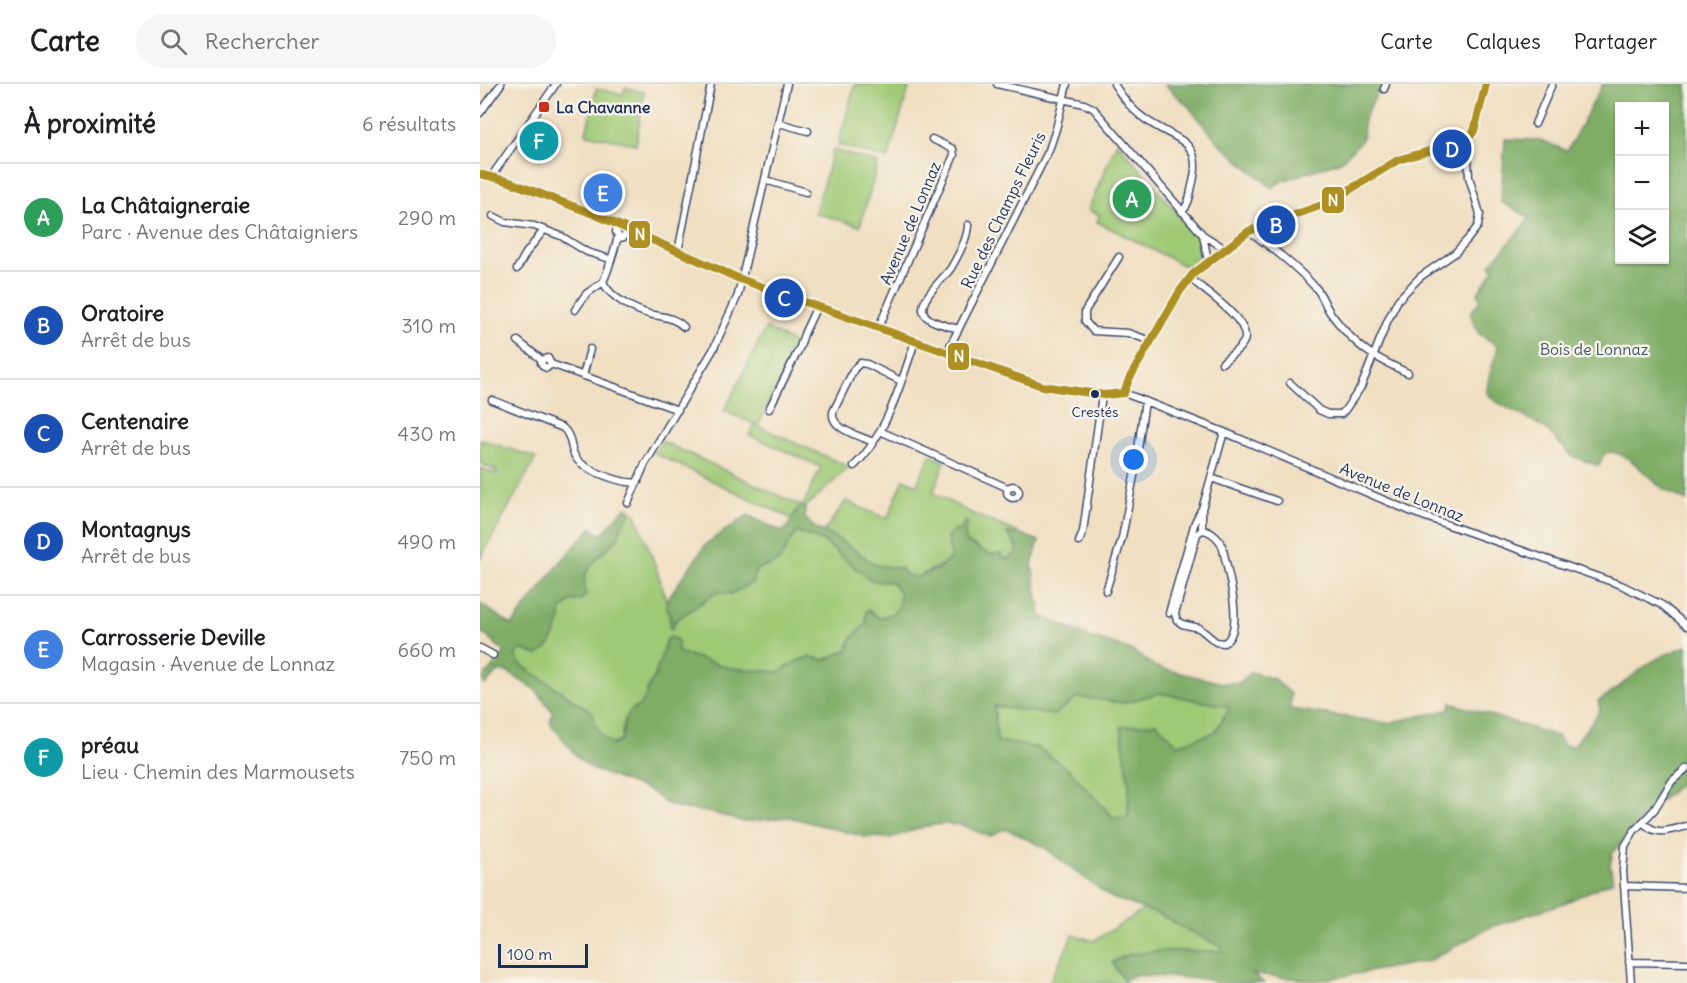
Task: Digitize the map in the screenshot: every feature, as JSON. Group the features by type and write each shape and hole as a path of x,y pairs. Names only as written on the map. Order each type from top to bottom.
{"street":[{"path":"480,113 501,84"},
{"path":"491,177 556,84"},
{"path":"678,252 711,84"},
{"path":"628,503 651,454 716,344 735,302 743,279 788,84"},
{"path":"997,84 1087,105 1098,112 1203,236 1224,248"},
{"name":"Rue des Champs Fleuris","path":"947,352 1049,150 1067,84"},
{"path":"1114,84 1139,115 1182,139 1192,151 1196,161 1194,178 1187,206 1182,212"},
{"path":"1124,393 1150,341 1190,278 1208,261 1249,231 1329,203 1401,159 1467,141 1474,131 1486,84"},
{"path":"1535,124 1552,84"},
{"path":"778,123 808,131"},
{"name":"Avenue de Lonnaz","path":"878,328 954,155 952,149 932,139"},
{"path":"1290,382 1319,410 1328,414 1341,414 1361,387 1398,300 1420,276 1455,253 1478,226 1480,214 1467,168 1467,141"},
{"name":"Avenue de Lonnaz","path":"480,174 514,184 618,225 743,279 1042,386 1102,395 1124,393 1224,432 1417,514 1632,589 1662,605 1687,626"},
{"path":"765,180 806,192"},
{"path":"493,216 505,222 534,226 561,236 587,252 610,259"},
{"path":"575,310 586,294 603,282 611,267 610,259 618,237 616,232 618,225"},
{"name":"Rue des Champs Fleuris","path":"959,329 928,318 923,308 933,287 952,267 967,234 968,225"},
{"path":"517,269 544,230"},
{"path":"618,237 624,237 628,230"},
{"path":"1249,231 1282,255 1318,290 1330,313 1362,349 1408,372"},
{"path":"1203,236 1208,261"},
{"path":"1119,257 1087,308 1085,321 1090,329 1096,332 1128,333 1150,341"},
{"path":"1190,278 1221,302 1235,317 1244,332 1245,339 1242,344 1222,363"},
{"path":"603,282 607,289 628,305 647,313 677,320 684,327"},
{"path":"769,409 800,347 817,306"},
{"path":"854,466 880,431 902,381 915,340"},
{"path":"518,341 542,360 548,358 551,364 678,410"},
{"path":"583,376 591,350"},
{"path":"873,442 835,424 832,417 833,412 854,369 860,363 865,363 902,381"},
{"path":"1078,542 1083,531 1102,395"},
{"path":"492,400 563,428 570,437 575,457 587,468 630,483 638,482"},
{"path":"1106,591 1122,538 1145,401"},
{"path":"880,431 1008,488"},
{"path":"1169,613 1224,432"},
{"path":"1211,478 1277,501"},
{"path":"1202,509 1202,530"},
{"path":"1202,530 1219,540 1224,549 1236,619 1231,638 1224,643 1216,642 1199,628 1182,624 1176,617 1197,534 1202,530"},
{"path":"480,648 493,656"},
{"path":"1631,983 1624,888 1625,846 1631,835 1654,810 1672,781 1687,768"},
{"path":"1643,822 1650,830 1659,832 1687,826"},
{"path":"1624,888 1687,890"},
{"path":"1629,962 1687,963"}],"green space":[{"path":"855,84 910,84 888,159 838,145"},
{"path":"1164,84 1382,84 1364,119 1362,140 1341,161 1282,181 1272,188 1220,144 1188,106"},
{"name":"Bois de Lonnaz","path":"1603,84 1687,84 1687,501 1662,488 1637,465 1616,453 1608,452 1603,456 1599,466 1572,456 1545,428 1495,401 1487,393 1489,376 1498,346 1478,333 1470,313 1480,301 1478,293 1494,269 1490,265 1530,218 1501,202 1505,139 1541,140 1567,151"},
{"path":"625,88 644,92 636,144 586,134 596,89 623,94"},
{"path":"1117,142 1201,241 1201,251 1191,269 1097,222 1100,215 1088,210"},
{"path":"833,150 878,163 860,226 815,213"},
{"path":"766,328 798,345 758,426 849,467 805,508 802,507 821,467 749,435 755,424 724,411"},
{"path":"480,439 536,458 480,559 480,468 496,474 497,471 480,463"},
{"path":"662,441 801,506 792,519 654,453"},
{"path":"930,455 945,461 933,493 973,514 1019,533 1008,535 1018,547 1017,552 1010,558 1005,559 1001,554 989,554 966,542 965,530 951,532 951,556 948,561 918,577 909,576 899,568 876,565 841,541 823,533 846,501 887,519 904,479 917,485"},
{"path":"801,506 805,508 805,518 814,527 841,541 876,565 899,568 909,576 918,577 939,568 948,561 951,556 947,538 951,532 960,530 965,522 968,523 965,530 966,542 989,554 1001,554 1005,559 1017,552 1017,547 1007,533 1014,535 1019,533 1039,541 1032,565 1041,616 1086,636 1131,650 1156,667 1222,683 1239,683 1252,672 1274,679 1291,694 1290,709 1387,723 1449,710 1451,703 1557,736 1563,744 1572,747 1596,717 1600,709 1598,701 1649,664 1687,646 1687,778 1648,812 1613,852 1610,865 1613,881 1564,903 1488,928 1429,961 1316,981 1253,974 1264,983 1216,983 1207,979 1134,975 1124,980 1112,962 1130,954 1157,951 1222,951 1222,947 1163,916 1110,897 1045,848 1009,830 1001,830 988,836 961,825 944,824 926,826 890,838 866,837 789,817 744,822 714,813 679,808 664,802 650,791 592,769 580,760 550,723 553,712 536,690 502,671 485,685 483,683 484,677 505,652 480,631 480,604 512,625 559,564 591,528 601,535 626,507 631,511 617,539 595,560 584,576 586,594 581,600 572,601 562,609 560,622 547,648 537,655 520,650 515,656 521,665 592,712 599,731 613,745 621,740 625,719 630,711 644,700 655,676 667,639 671,637 678,641 678,652 730,668 779,672 799,660 810,657 825,660 849,649 849,642 866,623 866,611 869,610 879,618 892,614 899,607 900,593 892,582 874,581 823,541 798,532 778,561 756,570 752,583 731,594 717,592 675,621 672,629 670,628 666,601 707,543 748,515 783,532","holes":["1160,693 1230,707 1215,732 1178,745 1156,723 1121,727 1129,783 1128,817 1114,818 1069,770 1038,748 997,741 994,706 1054,715 1078,697 1124,703"]},
{"path":"631,511 635,513 657,570 670,628 675,621 718,592 731,594 756,570 780,560 789,539 798,532 823,541 874,581 892,582 900,593 899,607 892,614 879,618 869,610 866,623 849,642 849,649 825,660 810,657 799,660 779,672 730,668 677,652 678,641 671,637 667,639 655,676 644,700 630,711 625,719 621,740 613,745 598,731 592,712 521,665 514,656 520,650 537,655 561,618 561,609 572,601 581,600 586,594 583,576 595,560 617,539"},
{"path":"1160,693 1230,707 1215,732 1178,745 1156,723 1121,727 1129,783 1128,817 1114,818 1069,770 1038,748 997,741 994,706 1053,715 1078,697 1124,703"},
{"path":"1145,909 1222,946 1223,951 1130,954 1112,962 1126,983 1049,983 1073,935 1094,941"}],"transit line":[{"name":"N","path":"1124,393 1129,379 1180,291 1193,274 1249,231 1328,203 1398,160 1467,140 1474,131 1486,84"},
{"name":"N","path":"480,174 507,181 596,215 740,279 1042,386 1104,395 1124,393"}],"place":[{"name":"La Chavanne","path":"544,107"},
{"name":"préau","path":"539,141"},
{"name":"Montagnys","path":"1452,149"},
{"name":"Carrosserie Deville","path":"603,193"},
{"name":"La Châtaigneraie","path":"1132,199"},
{"name":"Oratoire","path":"1276,225"},
{"name":"Centenaire","path":"784,298"},
{"name":"Crestés","path":"1095,394"}]}
